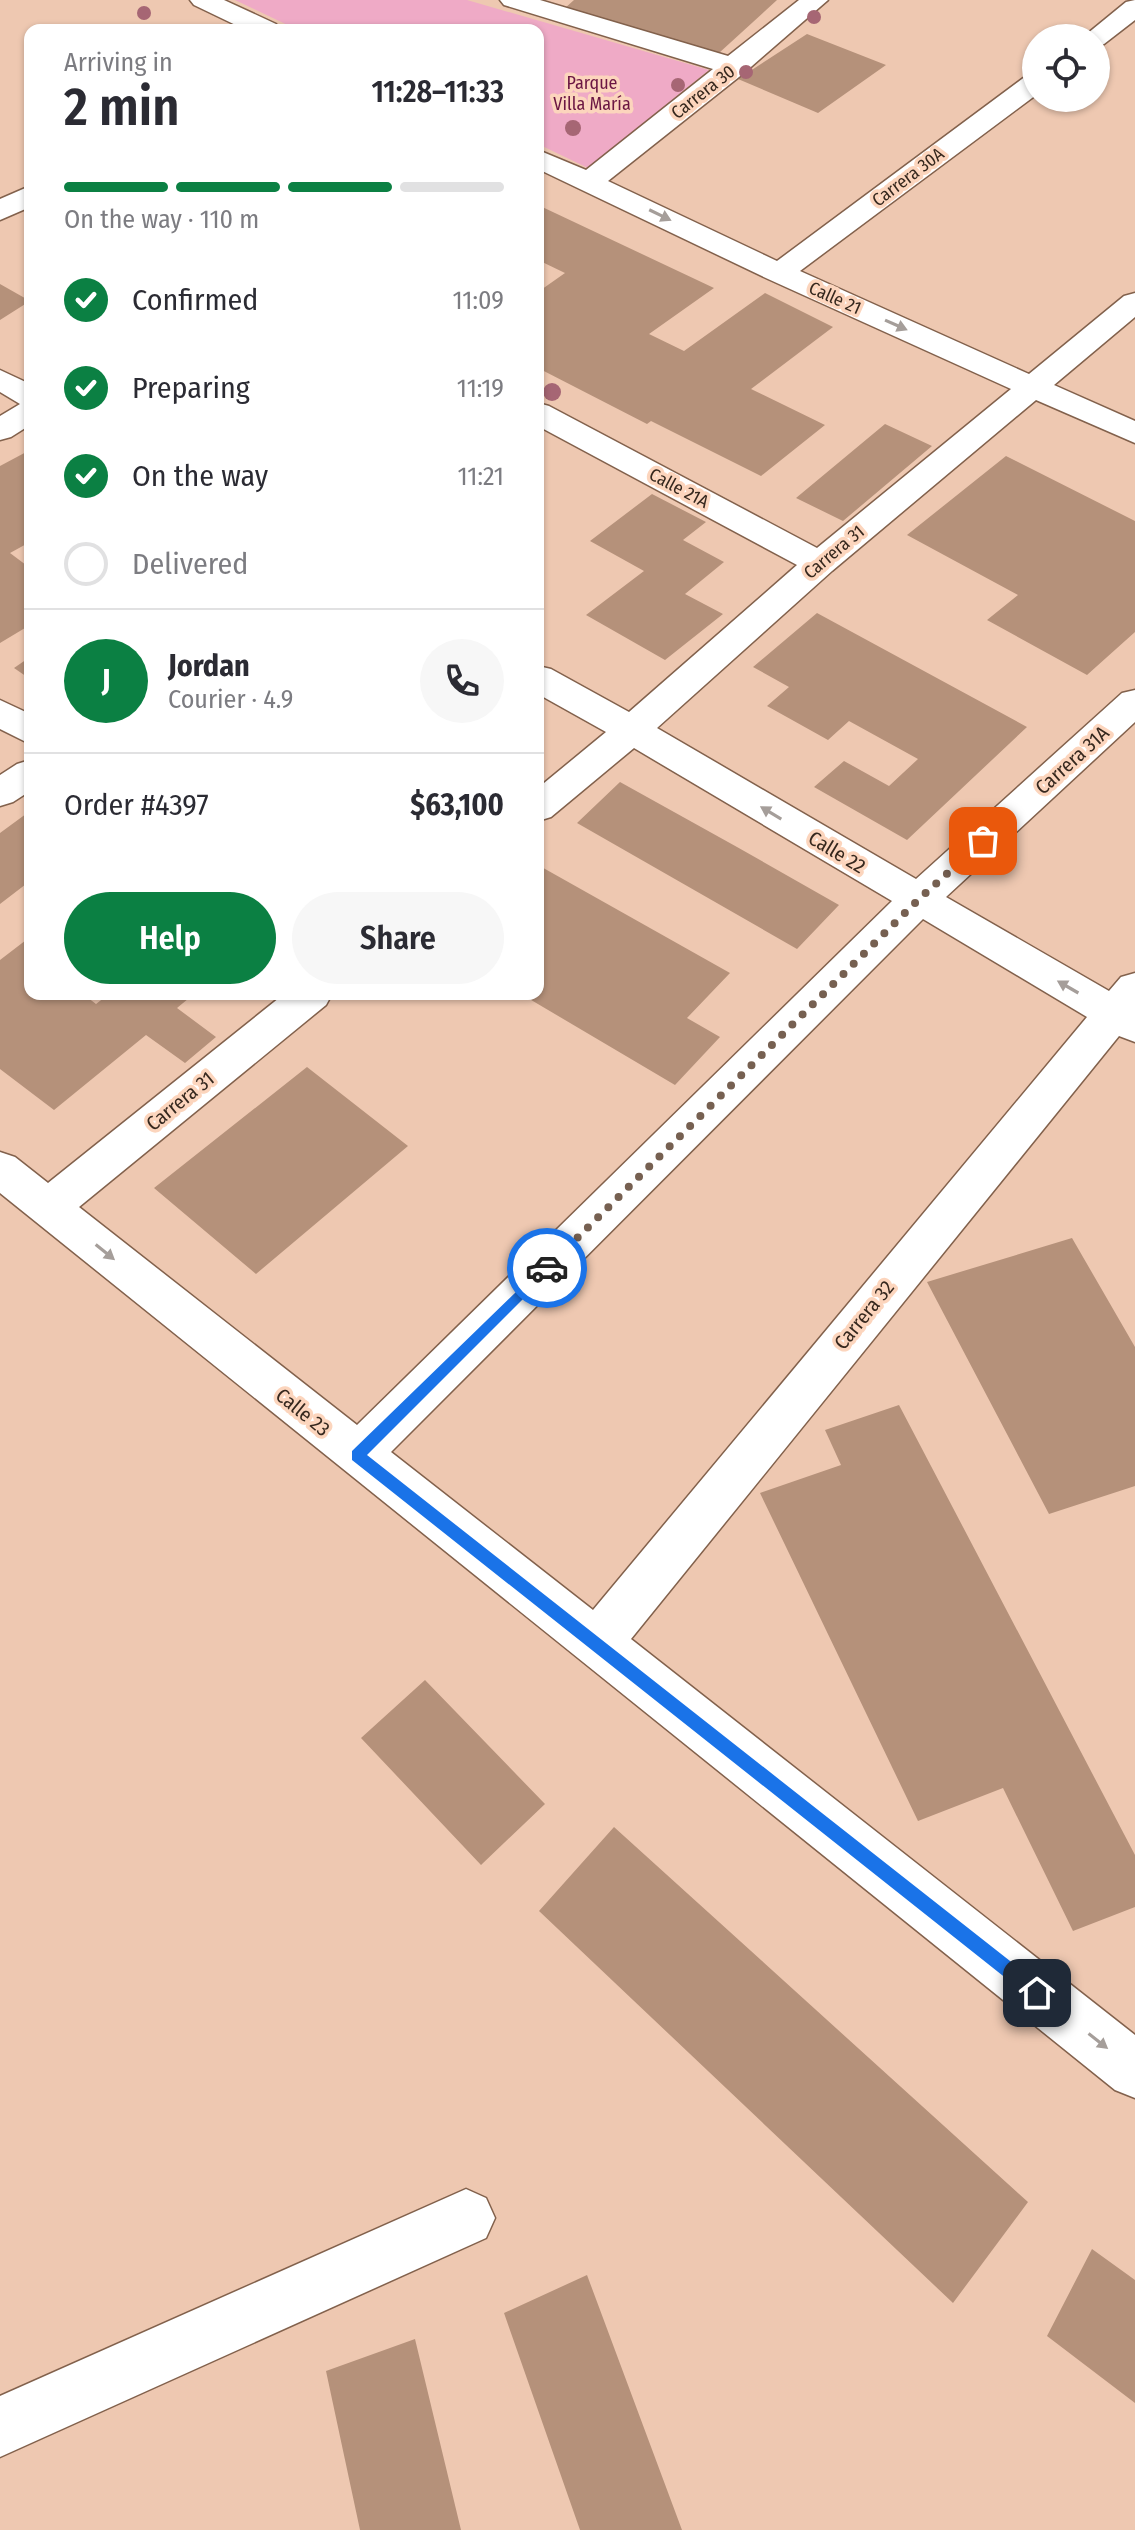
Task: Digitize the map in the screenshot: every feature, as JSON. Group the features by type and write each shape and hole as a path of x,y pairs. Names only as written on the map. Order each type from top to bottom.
{"street":[{"path":"203,0 254,24"},
{"path":"513,0 735,67"},
{"name":"Carrera 30","path":"590,181 815,0"},
{"path":"1110,27 1135,8"},
{"name":"Carrera 30A","path":"779,273 1022,92"},
{"name":"Calle 21","path":"544,161 779,273 1135,433"},
{"path":"0,211 24,198"},
{"name":"Carrera 31","path":"544,803 632,730 820,563 1135,302"},
{"path":"0,379 24,393"},
{"path":"0,430 24,415"},
{"name":"Calle 21A","path":"544,416 820,563"},
{"name":"Calle 22","path":"544,681 918,900 1127,1009"},
{"name":"Carrera 31A","path":"357,1455 918,900 1135,702"},
{"path":"0,712 24,727"},
{"path":"0,793 24,777"},
{"name":"Carrera 31","path":"49,1207 305,1000"},
{"name":"Carrera 32","path":"596,1644 1127,1009"},
{"name":"Calle 23","path":"0,1169 1135,2070"},
{"path":"0,2427 466,2218"}],"green space":[{"name":"Parque Villa María","path":"235,0 467,0 709,70 588,168 544,147 544,24 285,24"}],"building":[{"path":"574,0 777,0 719,53 564,9"},
{"path":"807,34 886,65 818,113 738,79"},
{"path":"544,208 714,288 649,334 684,351 765,293 833,327 751,389 825,425 761,476 651,421 647,424 544,371 544,288 565,273 544,263"},
{"path":"0,284 24,298 24,305 0,320"},
{"path":"885,424 932,446 843,521 796,498"},
{"path":"24,453 24,545 10,553 24,564 24,629 0,643 0,466"},
{"path":"1006,456 1135,521 1135,632 1087,675 987,620 1018,595 907,535"},
{"path":"652,494 706,522 683,540 724,562 685,594 723,614 665,660 586,615 644,571 590,541"},
{"path":"817,613 1027,727 907,840 814,787 844,761 889,786 918,759 849,721 828,740 767,706 789,687 753,667"},
{"path":"24,661 24,675 14,668"},
{"path":"620,782 839,905 797,949 577,823"},
{"path":"24,815 24,886 0,904 0,833"},
{"path":"544,868 730,973 687,1018 720,1037 675,1085 531,1000 544,1000"},
{"path":"24,942 24,1000 91,1000 96,1004 101,1000 187,1000 177,1008 216,1037 185,1063 146,1035 54,1110 0,1069 0,960"},
{"path":"307,1067 408,1146 256,1274 154,1188"},
{"path":"1072,1238 1135,1347 1135,1486 1049,1514 927,1282"},
{"path":"899,1405 1135,1855 1135,1907 1073,1931 1003,1788 918,1821 760,1493 841,1465 825,1430"},
{"path":"425,1680 545,1804 481,1865 361,1738"},
{"path":"614,1827 1028,2202 953,2303 539,1911"},
{"path":"1092,2249 1135,2280 1135,2403 1047,2336"},
{"path":"587,2275 682,2530 580,2530 504,2313"},
{"path":"415,2339 461,2530 360,2530 326,2371"}],"way so far":[{"path":"547,1268 918,900 983,841"}],"route":[{"path":"547,1268 357,1455 1037,1993"}]}
